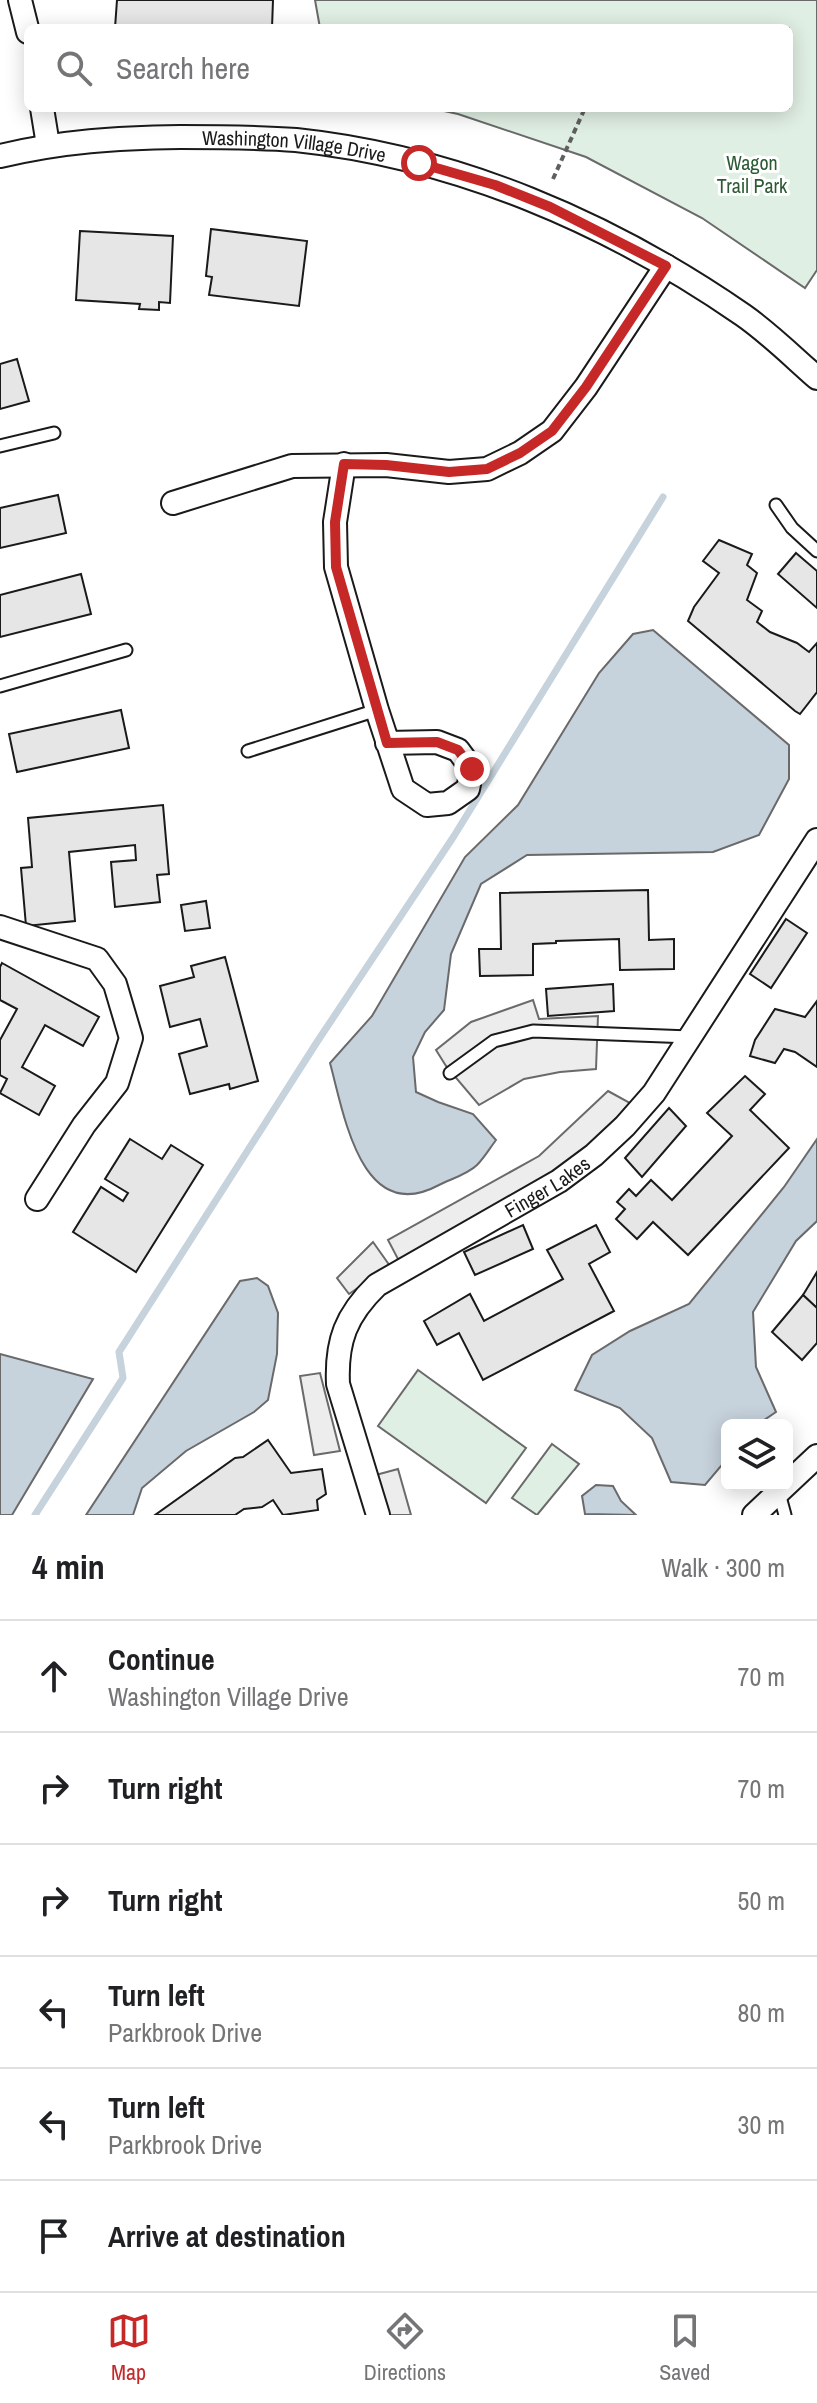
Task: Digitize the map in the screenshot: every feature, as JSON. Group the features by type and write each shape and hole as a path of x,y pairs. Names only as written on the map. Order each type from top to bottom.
{"street":[{"path":"20,0 26,24"},
{"path":"43,112 48,145"},
{"name":"Washington Village Drive","path":"0,156 48,145 109,138 233,136 296,140 358,149 419,163 495,185 550,207 666,266 746,316 817,378"},
{"path":"173,503 292,466 386,465 449,472 487,469 520,453 552,431 586,387 666,266"},
{"path":"344,464 335,522 336,567 387,743"},
{"name":"Finger Lakes","path":"378,1515 338,1384 337,1362 341,1340 361,1300 377,1285 559,1181 594,1155 625,1126 654,1093 817,840"},
{"path":"0,927 97,959 115,984 131,1038 117,1083 84,1125 37,1199"},
{"path":"754,1515 817,1456"}],"lane":[{"path":"0,446 54,433"},
{"path":"776,505 792,528 817,551"},
{"path":"0,686 126,650"},
{"path":"248,751 377,710"},
{"path":"450,1073 494,1041 533,1031 691,1037"},
{"path":"779,1493 785,1515"}],"path":[{"path":"553,179 583,112"}],"green space":[{"name":"Wagon Trail Park","path":"315,0 817,0 817,270 805,288 702,218 586,157 449,112 793,112 793,24 319,24"},
{"path":"418,1370 526,1448 486,1503 378,1426"},
{"path":"552,1444 579,1464 537,1515 512,1498"}],"shaded area":[{"path":"653,630 789,745 789,779 759,835 713,852 527,855 481,884 451,954 444,1010 425,1032 413,1057 416,1092 473,1114 496,1140 477,1165 464,1174 412,1194 391,1191 374,1178 360,1159 330,1063 372,1016 465,857 518,805 599,673 633,634"},
{"path":"533,1000 539,1019 598,1016 596,1069 524,1079 479,1105 436,1050 471,1022"},
{"path":"608,1091 630,1103 597,1140 536,1186 399,1261 388,1240 539,1156"},
{"path":"817,1139 817,1221 796,1241 753,1312 756,1367 776,1412 766,1419 721,1419 721,1466 705,1485 671,1482 652,1438 620,1408 575,1390 592,1355 630,1331 689,1304 784,1187"},
{"path":"373,1242 390,1266 349,1294 337,1278"},
{"path":"257,1278 268,1286 278,1313 277,1354 268,1400 254,1412 186,1451 142,1488 133,1515 86,1515 240,1281"},
{"path":"0,1354 93,1379 12,1515 0,1515"},
{"path":"320,1373 340,1451 314,1455 300,1376"},
{"path":"398,1469 411,1515 384,1515 372,1476"},
{"path":"596,1485 613,1486 621,1501 636,1515 585,1514 582,1496"}],"building":[{"path":"117,0 273,0 272,24 115,24"},
{"path":"211,229 307,241 299,306 209,295 212,277 206,276"},
{"path":"80,231 173,236 170,303 159,302 159,310 139,309 140,304 76,300"},
{"path":"17,359 29,401 0,409 0,364"},
{"path":"58,495 66,533 0,548 0,508"},
{"path":"719,540 752,554 747,565 757,573 747,600 762,611 757,622 809,652 817,643 817,692 800,714 688,621 694,607 719,573 703,561"},
{"path":"796,553 817,571 817,608 778,574"},
{"path":"81,574 91,614 0,637 0,595"},
{"path":"121,710 129,748 17,772 9,734"},
{"path":"163,805 169,874 157,875 160,902 115,907 111,862 136,860 135,845 69,852 75,921 26,926 21,868 32,867 28,818"},
{"path":"648,890 649,940 674,939 674,969 620,970 619,939 556,941 533,944 533,975 480,976 479,949 501,949 500,893"},
{"path":"206,901 210,928 185,931 181,905"},
{"path":"786,919 807,933 771,988 750,974"},
{"path":"225,957 258,1081 230,1089 229,1084 190,1094 179,1054 207,1046 200,1019 170,1027 160,986 194,977 191,966"},
{"path":"2,963 99,1017 83,1046 45,1025 22,1067 55,1086 39,1115 0,1093 7,1079 0,1075 0,1040 17,1009 0,1000"},
{"path":"613,984 614,1011 548,1016 546,989"},
{"path":"817,1001 817,1067 795,1052 784,1049 775,1063 750,1056 755,1040 775,1009 805,1017"},
{"path":"745,1076 765,1094 750,1110 789,1148 688,1255 653,1222 637,1239 616,1219 625,1209 617,1202 629,1189 636,1196 651,1180 672,1200 732,1136 707,1113"},
{"path":"669,1108 686,1126 642,1177 625,1158"},
{"path":"130,1139 162,1159 171,1145 203,1165 136,1272 73,1232 101,1187 123,1201 128,1193 105,1179"},
{"path":"523,1225 533,1249 475,1275 464,1252"},
{"path":"596,1225 610,1252 589,1264 614,1311 483,1380 459,1333 437,1345 424,1321 470,1294 484,1321 563,1279 547,1250"},
{"path":"817,1272 817,1308 803,1295"},
{"path":"803,1295 817,1308 817,1343 802,1360 772,1332"},
{"path":"268,1440 291,1473 322,1469 326,1494 317,1500 318,1510 283,1515 273,1500 262,1507 244,1509 235,1515 155,1515 235,1458 243,1457"}],"waterway":[{"path":"35,1515 123,1378 119,1352 317,1042 454,836 663,497"}],"route":[{"path":"419,163 495,185 550,207 666,266 586,387 552,431 520,453 487,469 449,472 344,464 335,522 336,567 387,743 437,742 458,750 472,769"}]}
